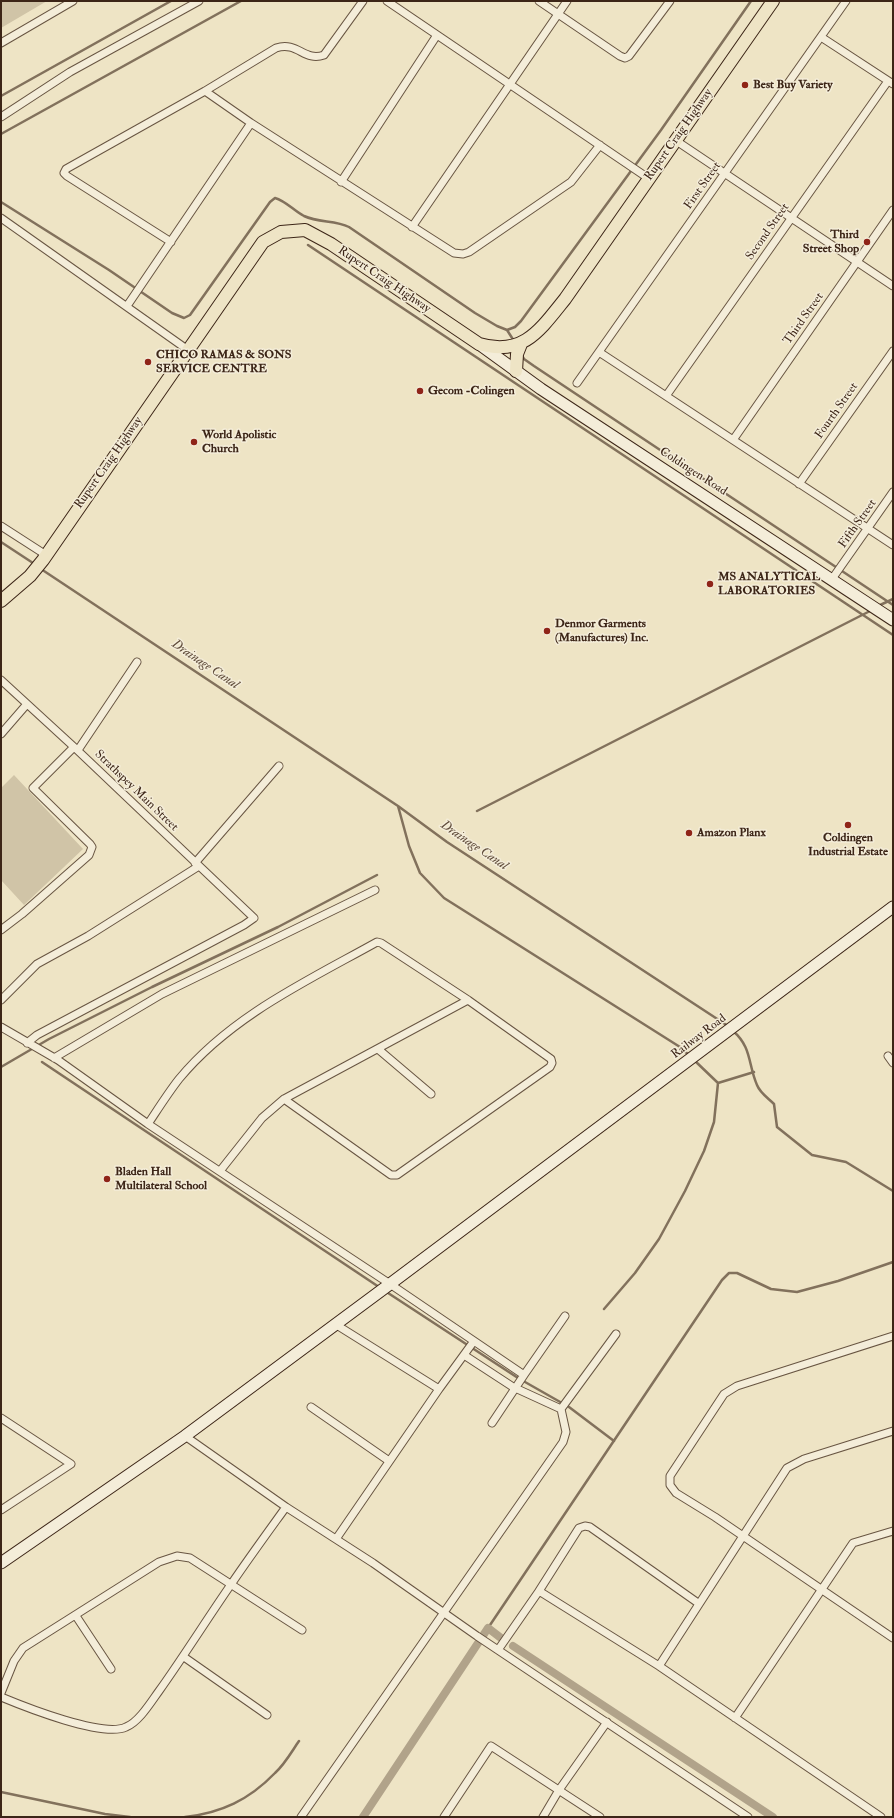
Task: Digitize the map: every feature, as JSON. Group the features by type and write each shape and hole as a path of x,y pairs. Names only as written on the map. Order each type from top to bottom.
{"main road":[{"name":"Rupert Craig Highway","path":"1,601 30,576 44,558 263,242 280,232 304,230 331,244 479,344 495,347 506,347 521,344 539,331 565,299 773,1"},
{"name":"Coldingen Road","path":"479,344 516,371 836,574 893,620"},
{"path":"516,371 517,354 521,344"},
{"name":"Railway Road","path":"1,1563 185,1436 893,907"}],"street":[{"path":"1,43 73,1"},
{"path":"1,117 70,72 199,1"},
{"path":"171,242 64,173 66,169 205,91 276,48 291,46 312,57 318,58 324,55 364,1"},
{"path":"387,1 648,178"},
{"path":"540,1 625,58 629,56 670,1"},
{"path":"412,227 567,1"},
{"name":"First Street","path":"577,384 846,1"},
{"path":"341,182 437,35"},
{"path":"821,37 891,83"},
{"name":"Second Street","path":"666,396 792,218 891,83"},
{"path":"205,91 341,182 454,253 463,254 470,252 571,182 600,145"},
{"path":"127,306 251,123"},
{"path":"675,140 893,286"},
{"name":"Third Street","path":"733,440 893,210"},
{"path":"1,218 188,350"},
{"name":"Fourth Street","path":"799,484 893,350"},
{"path":"599,352 893,545"},
{"name":"Fifth Street","path":"836,574 893,492"},
{"path":"1,526 44,558"},
{"path":"1,930 22,914 89,855 91,850 90,844 33,788 76,749 137,662"},
{"name":"Strathspey Main Street","path":"1,680 254,918 237,929 26,1042"},
{"path":"1,734 27,704"},
{"path":"1,1000 37,964 88,936 197,865 279,766"},
{"path":"54,1058 162,994 375,890"},
{"path":"148,1124 179,1078 213,1044 250,1014 377,942 381,942 468,1000 551,1059 552,1063 550,1067 396,1175 391,1175 284,1099"},
{"path":"220,1172 262,1118 284,1099 468,1000"},
{"path":"1,1027 54,1058 148,1124 390,1284 524,1375"},
{"path":"378,1049 431,1094"},
{"path":"888,1056 893,1063"},
{"path":"492,1423 565,1316"},
{"path":"335,1324 439,1389"},
{"path":"301,1817 563,1442 566,1432 561,1409 616,1334"},
{"path":"893,1336 737,1386 724,1394 670,1476 670,1484 676,1493 743,1536 820,1590 893,1638"},
{"path":"336,1539 439,1389 474,1341"},
{"path":"464,1355 515,1388 561,1409"},
{"path":"311,1408 389,1461"},
{"path":"1,1418 71,1464 1,1510"},
{"path":"659,1666 698,1603 787,1468 793,1463 893,1431"},
{"path":"185,1436 286,1507 336,1539 487,1643 748,1817"},
{"path":"1,1697 30,1710 81,1724 110,1730 126,1727 143,1713 184,1657 232,1584 286,1507"},
{"path":"498,1650 539,1591 579,1528 585,1526 590,1527 698,1603"},
{"path":"735,1718 853,1543 893,1531"},
{"path":"1,1693 14,1661 23,1648 76,1616 159,1562 177,1556 190,1558 302,1630"},
{"path":"539,1591 659,1666 881,1817"},
{"path":"76,1616 111,1669"},
{"path":"184,1657 267,1715"},
{"path":"543,1817 559,1790 607,1722"},
{"path":"444,1817 491,1746 600,1817"}],"shaded area":[{"path":"1,1 47,1 1,28"},
{"path":"14,775 83,849 24,905 1,880 1,788"}],"waterway":[{"path":"1,96 171,1"},
{"path":"1,134 241,1"},
{"path":"1,202 109,270 172,313 184,318 190,315 270,202 275,198 283,201 304,216 315,220 338,223 349,227 475,313 507,330 515,327 521,321 661,130 751,1"},
{"path":"308,245 893,635"},
{"path":"507,330 514,341"},
{"path":"521,354 524,359 534,366 893,605"},
{"name":"Drainage Canal","path":"1,542 36,565"},
{"name":"Drainage Canal","path":"41,569 398,806 447,842 728,1026"},
{"path":"878,606 893,599"},
{"path":"477,811 872,610"},
{"path":"398,806 409,846 420,873 444,898 680,1047 690,1056"},
{"path":"1,1067 49,1039 152,987 278,927 377,875"},
{"name":"Drainage Canal","path":"733,1031 744,1043 758,1088 774,1104 777,1127 812,1155 846,1162 893,1191"},
{"path":"694,1060 718,1083"},
{"path":"42,1062 379,1287"},
{"path":"604,1309 635,1273 659,1239 685,1191 704,1151 714,1122 718,1083 754,1072"},
{"path":"488,1628 722,1280 729,1273 737,1273 771,1289 797,1292 838,1281 893,1262"},
{"path":"385,1291 518,1378 569,1407 614,1441"},
{"path":"363,1817 488,1628 501,1638"},
{"path":"513,1646 773,1817"},
{"path":"185,1817 211,1812 234,1804 245,1798 279,1769 299,1741"},
{"path":"1,1792 105,1814 130,1817"}],"place":[{"name":"Best Buy Variety","path":"745,85"},
{"name":"Third Street Shop","path":"867,242"},
{"name":"CHICO RAMAS & SONS SERVICE CENTRE","path":"148,362"},
{"name":"Gecom -Colingen","path":"420,391"},
{"name":"World Apolistic Church","path":"194,442"},
{"name":"MS ANALYTICAL LABORATORIES","path":"710,584"},
{"name":"Denmor Garments (Manufactures) Inc.","path":"547,631"},
{"name":"Coldingen Industrial Estate","path":"848,825"},
{"name":"Amazon Planx","path":"689,833"},
{"name":"Bladen Hall Multilateral School","path":"107,1179"}]}
